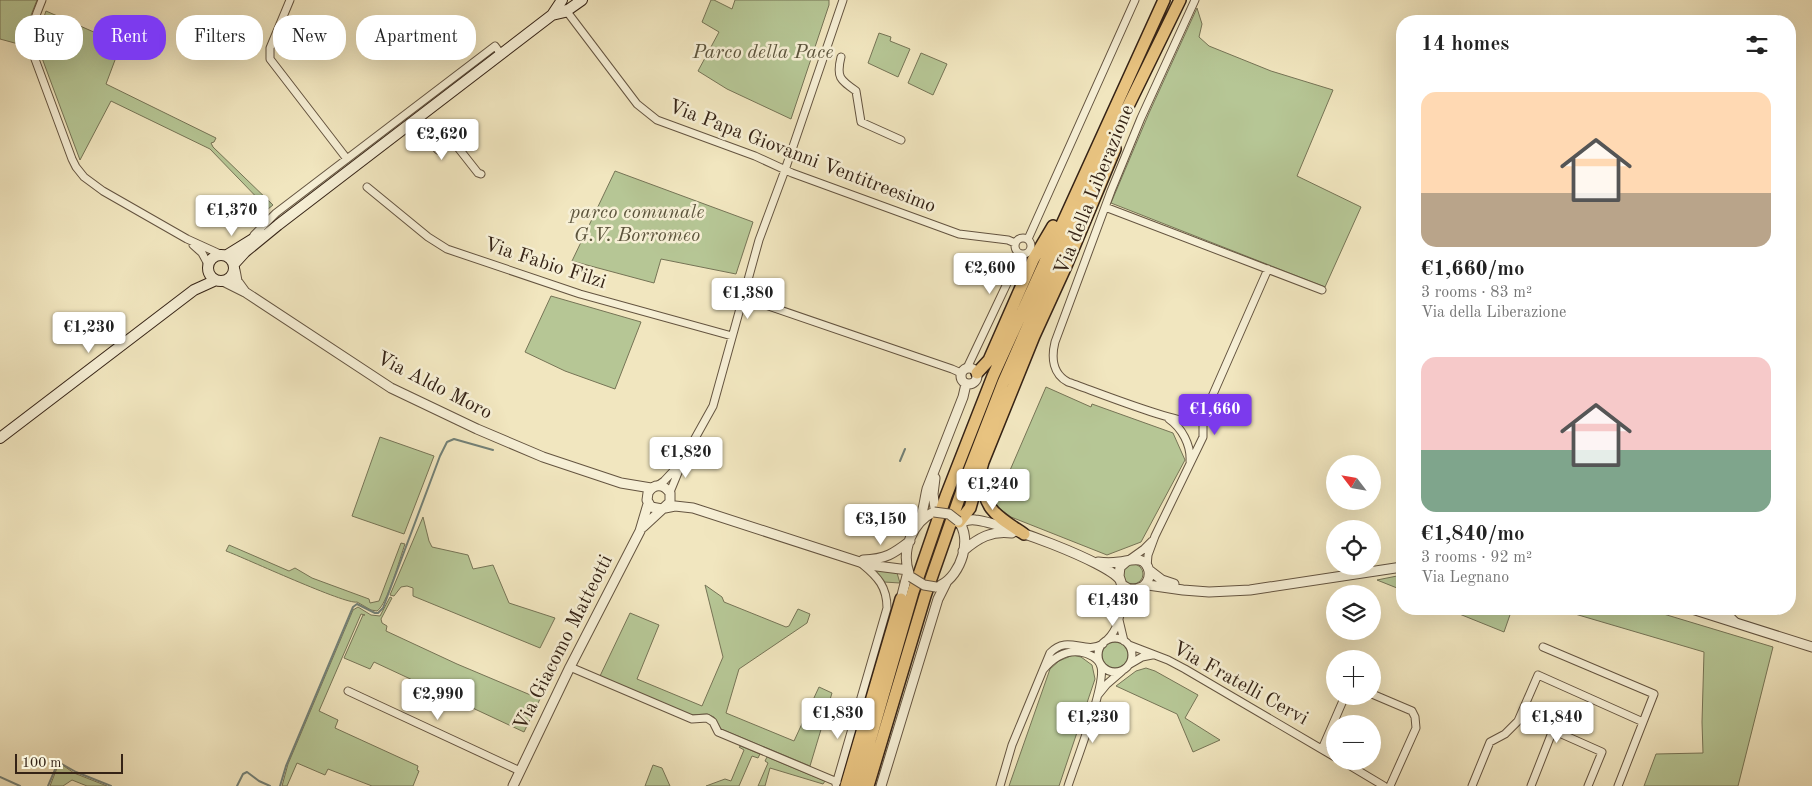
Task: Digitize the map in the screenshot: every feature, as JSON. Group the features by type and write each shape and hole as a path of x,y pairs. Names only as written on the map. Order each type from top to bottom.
{"highway":[{"path":"857,786 913,592 946,496 993,376 1164,0"},
{"path":"959,522 970,508 983,462 1034,336 1180,0"},
{"path":"970,376 989,360 1033,260 1048,236 1112,103 1150,32"},
{"path":"868,786 925,596 966,476 1003,383 1090,184 1163,38"},
{"path":"983,462 983,487 991,510 995,515 1024,534"},
{"path":"839,785 901,599"}],"main road":[{"path":"0,438 194,290 219,280 230,278 235,267 246,252 278,225 552,15 562,0"},
{"path":"552,15 567,11 582,0"},
{"path":"194,290 214,256 224,255 278,225"},
{"path":"224,255 231,258 235,267"},
{"path":"208,267 211,276 219,280"}],"street":[{"path":"42,0 31,29 30,41 32,51 76,167 84,177 103,191 187,240 224,255"},
{"path":"290,0 270,48 270,59 347,159"},
{"name":"Via Papa Giovanni Ventitreesimo","path":"562,0 562,6 644,111 669,125 959,234 1008,240 1015,243"},
{"path":"838,0 838,11"},
{"path":"663,508 670,502 670,493 684,458 713,406 742,297 764,225 785,170 843,0"},
{"name":"Via della Liberazione","path":"917,524 922,516 924,500 963,397 979,346 1021,254 1025,254 1030,250 1031,244 1028,239 1135,0"},
{"name":"Via della Liberazione","path":"1192,421 1181,421 1164,416 1068,382 1060,376 1052,356 1055,342 1105,207 1142,118 1195,0"},
{"path":"250,239 276,213 495,46 501,54"},
{"path":"841,57 838,74 842,81 856,91 861,122 901,140"},
{"path":"412,122 438,150 452,140 478,173 481,174"},
{"name":"Via Fabio Filzi","path":"367,187 428,237 448,249 580,294 732,336"},
{"path":"1105,207 1322,290"},
{"path":"1021,254 1016,250 1015,243 1020,238 1028,239"},
{"path":"187,240 199,250 208,267"},
{"path":"235,267 237,281 245,292"},
{"path":"959,522 971,519 1000,525 1096,562 1114,573 1124,586 1129,589 1141,588 1148,580 1148,555 1155,536 1204,434 1203,427 1207,408 1268,269"},
{"name":"Via Aldo Moro","path":"219,280 245,292 391,388 535,454 621,483 654,487"},
{"path":"742,297 970,376"},
{"path":"1190,464 1190,453 1183,436 1184,426 1201,416 1207,408"},
{"name":"Via della Liberazione","path":"1164,416 1174,422 1183,436"},
{"path":"1192,421 1203,427"},
{"path":"1183,436 1194,443 1201,440"},
{"path":"684,458 669,477 648,493 647,502 654,509 675,506 693,508 872,566 909,573 920,584 936,586 946,583"},
{"name":"Via della Liberazione","path":"936,471 933,494 937,511"},
{"name":"Via Aldo Moro","path":"621,483 647,502"},
{"path":"654,487 664,487 693,508"},
{"name":"Via Giacomo Matteotti","path":"513,786 570,667 640,531 647,502"},
{"name":"Via Giacomo Matteotti","path":"640,531 663,508"},
{"path":"880,786 938,599 946,583 955,572 963,551 966,538 959,522 950,515 937,511 917,524 906,554 909,573 901,599 884,621"},
{"path":"963,551 983,536 990,534 1006,532 1024,534"},
{"path":"1119,620 1132,657 1126,668 1114,672 1103,666 1098,654 1104,643 1113,633 1119,620 1122,607 1119,570 1122,564 1144,549 1155,536"},
{"path":"856,560 876,560 887,557 910,540"},
{"path":"570,667 692,719 707,718 713,722 718,732 839,785 884,621 887,601 884,588 874,574 856,560"},
{"path":"1096,562 1116,563 1140,560 1162,580 1196,590"},
{"path":"1122,607 1129,596 1148,585 1183,590 1223,592 1250,590 1396,568"},
{"path":"1717,615 1812,646"},
{"path":"1729,615 1736,622"},
{"path":"1000,786 1012,745 1048,656 1060,646 1068,644 1092,647 1115,638 1127,643"},
{"name":"Via Fratelli Cervi","path":"1127,643 1168,660 1196,675 1326,751"},
{"path":"1544,647 1654,694 1618,786"},
{"path":"1040,674 1057,658 1070,652 1087,653 1100,664 1101,675 1098,695 1068,786"},
{"name":"Via Fratelli Cervi","path":"1098,695 1107,684 1126,668 1142,657 1155,655"},
{"path":"1472,786 1490,742 1511,730 1520,716 1538,675 1643,722"},
{"path":"348,691 520,771"},
{"path":"1381,698 1412,711 1416,722 1416,728 1390,786"},
{"path":"1322,749 1341,705"},
{"path":"1520,716 1602,752 1588,786"},
{"path":"1531,786 1552,730"},
{"path":"1357,770 1384,786"}],"green space":[{"path":"0,0 37,0 31,15 15,15 15,43 0,39"},
{"name":"Parco della Pace","path":"711,0 732,9 735,0 829,0 829,5 791,119 727,89 698,71 719,32 702,22"},
{"path":"1197,8 1202,24 1199,37 1209,46 1271,71 1333,90 1297,176 1361,207 1325,287 1111,203 1149,113"},
{"path":"46,11 55,15 45,15"},
{"path":"83,27 93,32 93,60 115,60 106,84 216,138 211,143 213,147 273,205 268,209 210,149 111,101 80,160 43,60 83,60"},
{"path":"879,33 891,37 890,41 910,49 898,77 868,63"},
{"path":"921,53 947,64 933,95 908,83"},
{"name":"parco comunale G.V. Borromeo","path":"615,171 753,222 736,274 661,259 654,283 572,261"},
{"path":"551,296 641,322 615,389 565,371 525,352"},
{"path":"1046,387 1091,407 1092,404 1173,433 1185,460 1141,542 1107,555 1011,517 995,505"},
{"path":"380,437 434,456 404,534 352,516"},
{"path":"423,517 432,547 468,555 473,569 493,565 509,603 555,618 540,648 413,596 413,588 401,587 394,596 390,595"},
{"path":"401,543 405,544 393,580 385,600 377,611 371,610 357,602 316,589 226,551 229,545 289,571 295,568 312,578 369,599 370,603 379,601"},
{"path":"1133,564 1140,567 1143,574 1140,581 1133,584 1126,581 1123,574 1126,567"},
{"path":"873,570 897,573 900,583 884,582"},
{"path":"1396,576 1396,588 1377,580"},
{"path":"705,585 722,597 724,602 786,627 789,626 798,609 810,614 807,623 739,669 726,713 794,741 819,687 832,693 810,766 721,729 714,717 707,714 689,715 600,676 630,613 659,625 637,679 702,706 723,657"},
{"path":"390,597 392,598 381,619 382,623 387,626 386,631 457,664 540,699 524,732 374,662 370,669 344,658 363,615 365,615 361,614 319,711 338,720 335,728 418,766 417,770 419,771 413,786 372,786 328,769 325,775 297,763 287,786 282,786 288,764 353,610 358,607 371,615 380,616"},
{"path":"1462,615 1510,615 1504,632"},
{"path":"1578,615 1667,615 1773,647 1738,786 1644,786 1656,754 1703,753 1704,652"},
{"path":"1115,642 1124,646 1128,655 1124,664 1115,668 1106,664 1102,655 1106,646"},
{"path":"1073,655 1081,657 1092,665 1095,679 1059,786 1009,786 1050,669 1059,661"},
{"path":"1146,668 1198,695 1185,718 1220,740 1193,752 1177,714 1116,686 1136,671"},
{"path":"741,746 760,754 758,758 752,756 739,786 706,786 725,779 731,781 744,750 739,747"},
{"path":"767,757 825,781 823,784 770,768 765,786 758,786 768,763 765,761"},
{"path":"61,764 74,773 107,786 87,786 72,780 63,786 50,786 57,768"},
{"path":"653,765 662,768 670,786 645,786"}],"waterway":[{"path":"280,786 286,766 353,607 357,604 375,613 378,613 383,608 447,442 454,439 493,450"},
{"path":"900,461 905,449"},
{"path":"48,786 57,765 60,763 76,772 111,786"},
{"path":"237,786 243,774 247,772 270,786"},
{"path":"0,777 20,786"}]}
